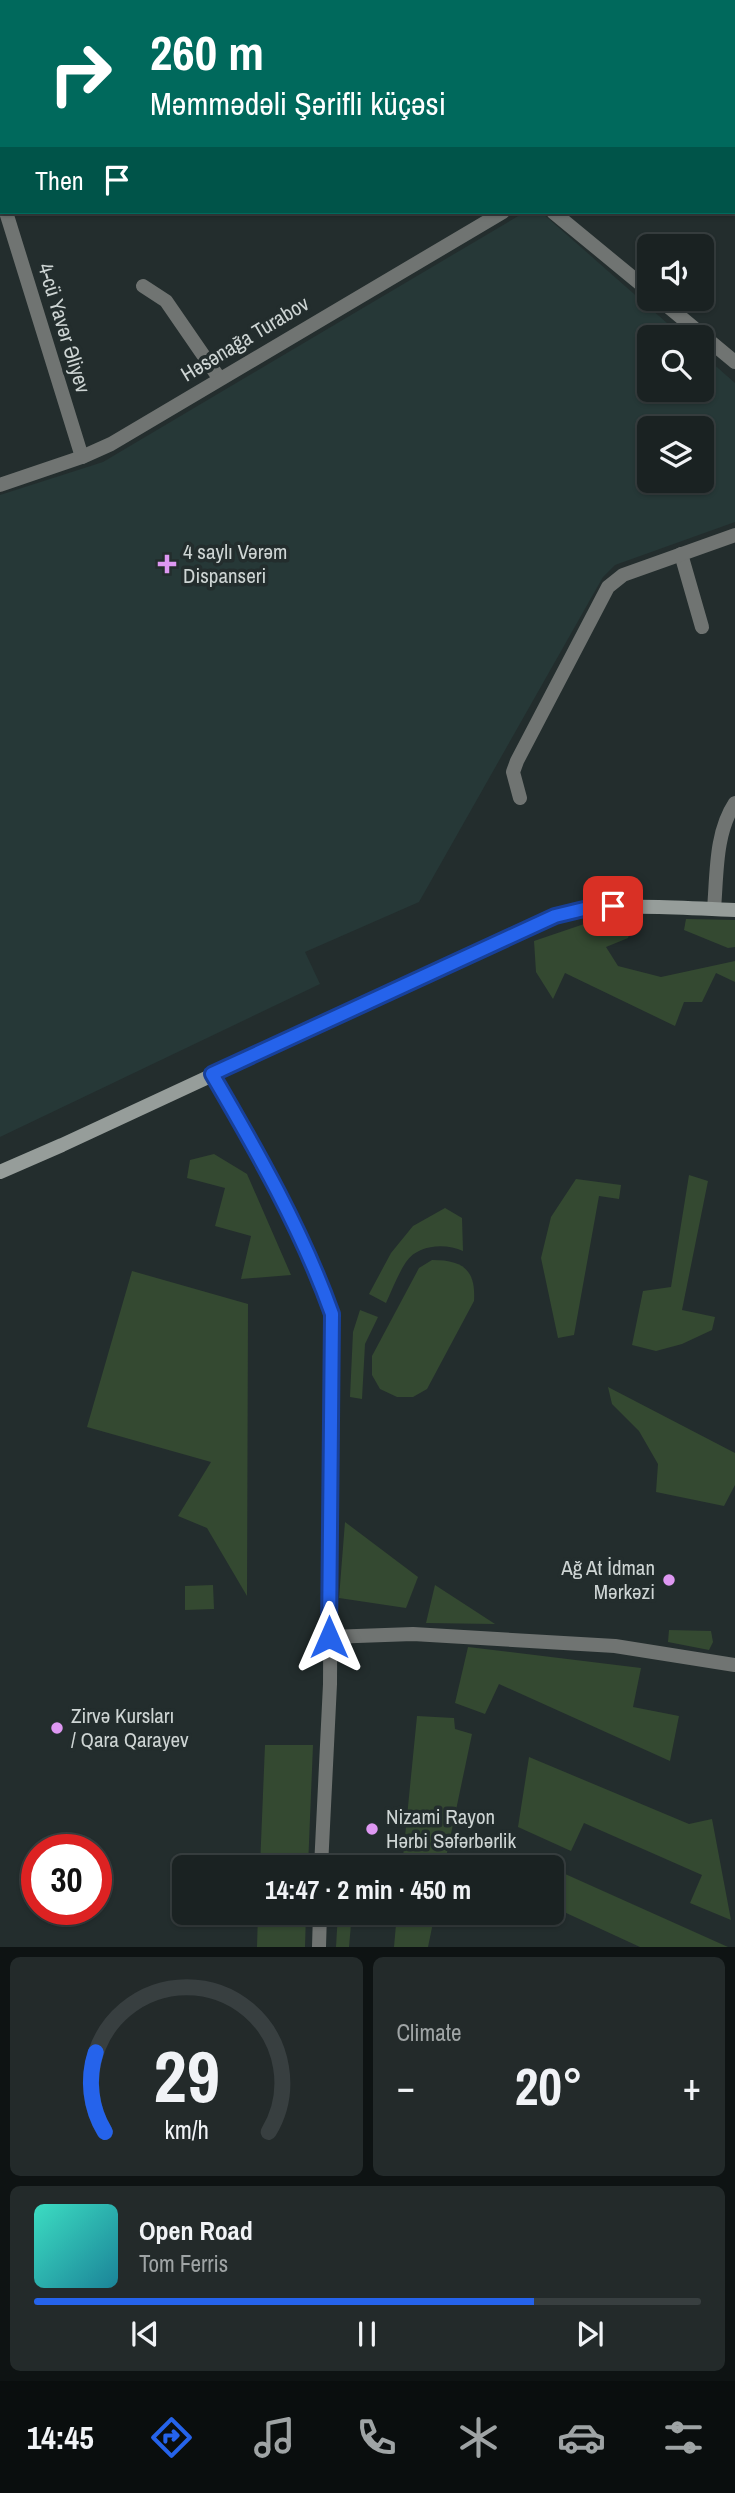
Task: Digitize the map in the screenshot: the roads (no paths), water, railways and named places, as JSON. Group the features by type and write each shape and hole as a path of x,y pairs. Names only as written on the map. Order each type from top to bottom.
{"street":[{"name":"4-cü Yavər Əliyev","path":"7,214 82,457"},
{"name":"Həsənağa Turabov","path":"0,485 82,457 111,444 498,214"},
{"path":"555,214 637,281"},
{"path":"143,286 166,301 219,378"},
{"path":"673,311 735,362"},
{"path":"520,797 513,772 517,761 608,587 623,575 735,535"},
{"path":"681,554 702,627"},
{"path":"714,909 721,836 726,817 735,803"},
{"path":"0,1172 555,916 613,906 735,910"},
{"path":"212,1074 260,1158 317,1273 332,1314 330,1684 322,1855"},
{"path":"329,1637 413,1634 615,1646 735,1665"},
{"path":"319,1947 320,1925"}],"place":[{"name":"4 saylı Vərəm Dispanseri","path":"167,564"},
{"name":"Ağ At İdman Mərkəzi","path":"669,1580"},
{"name":"Zirvə Kursları / Qara Qarayev","path":"57,1728"},
{"name":"Nizami Rayon Hərbi Səfərbərlik","path":"372,1829"}]}
